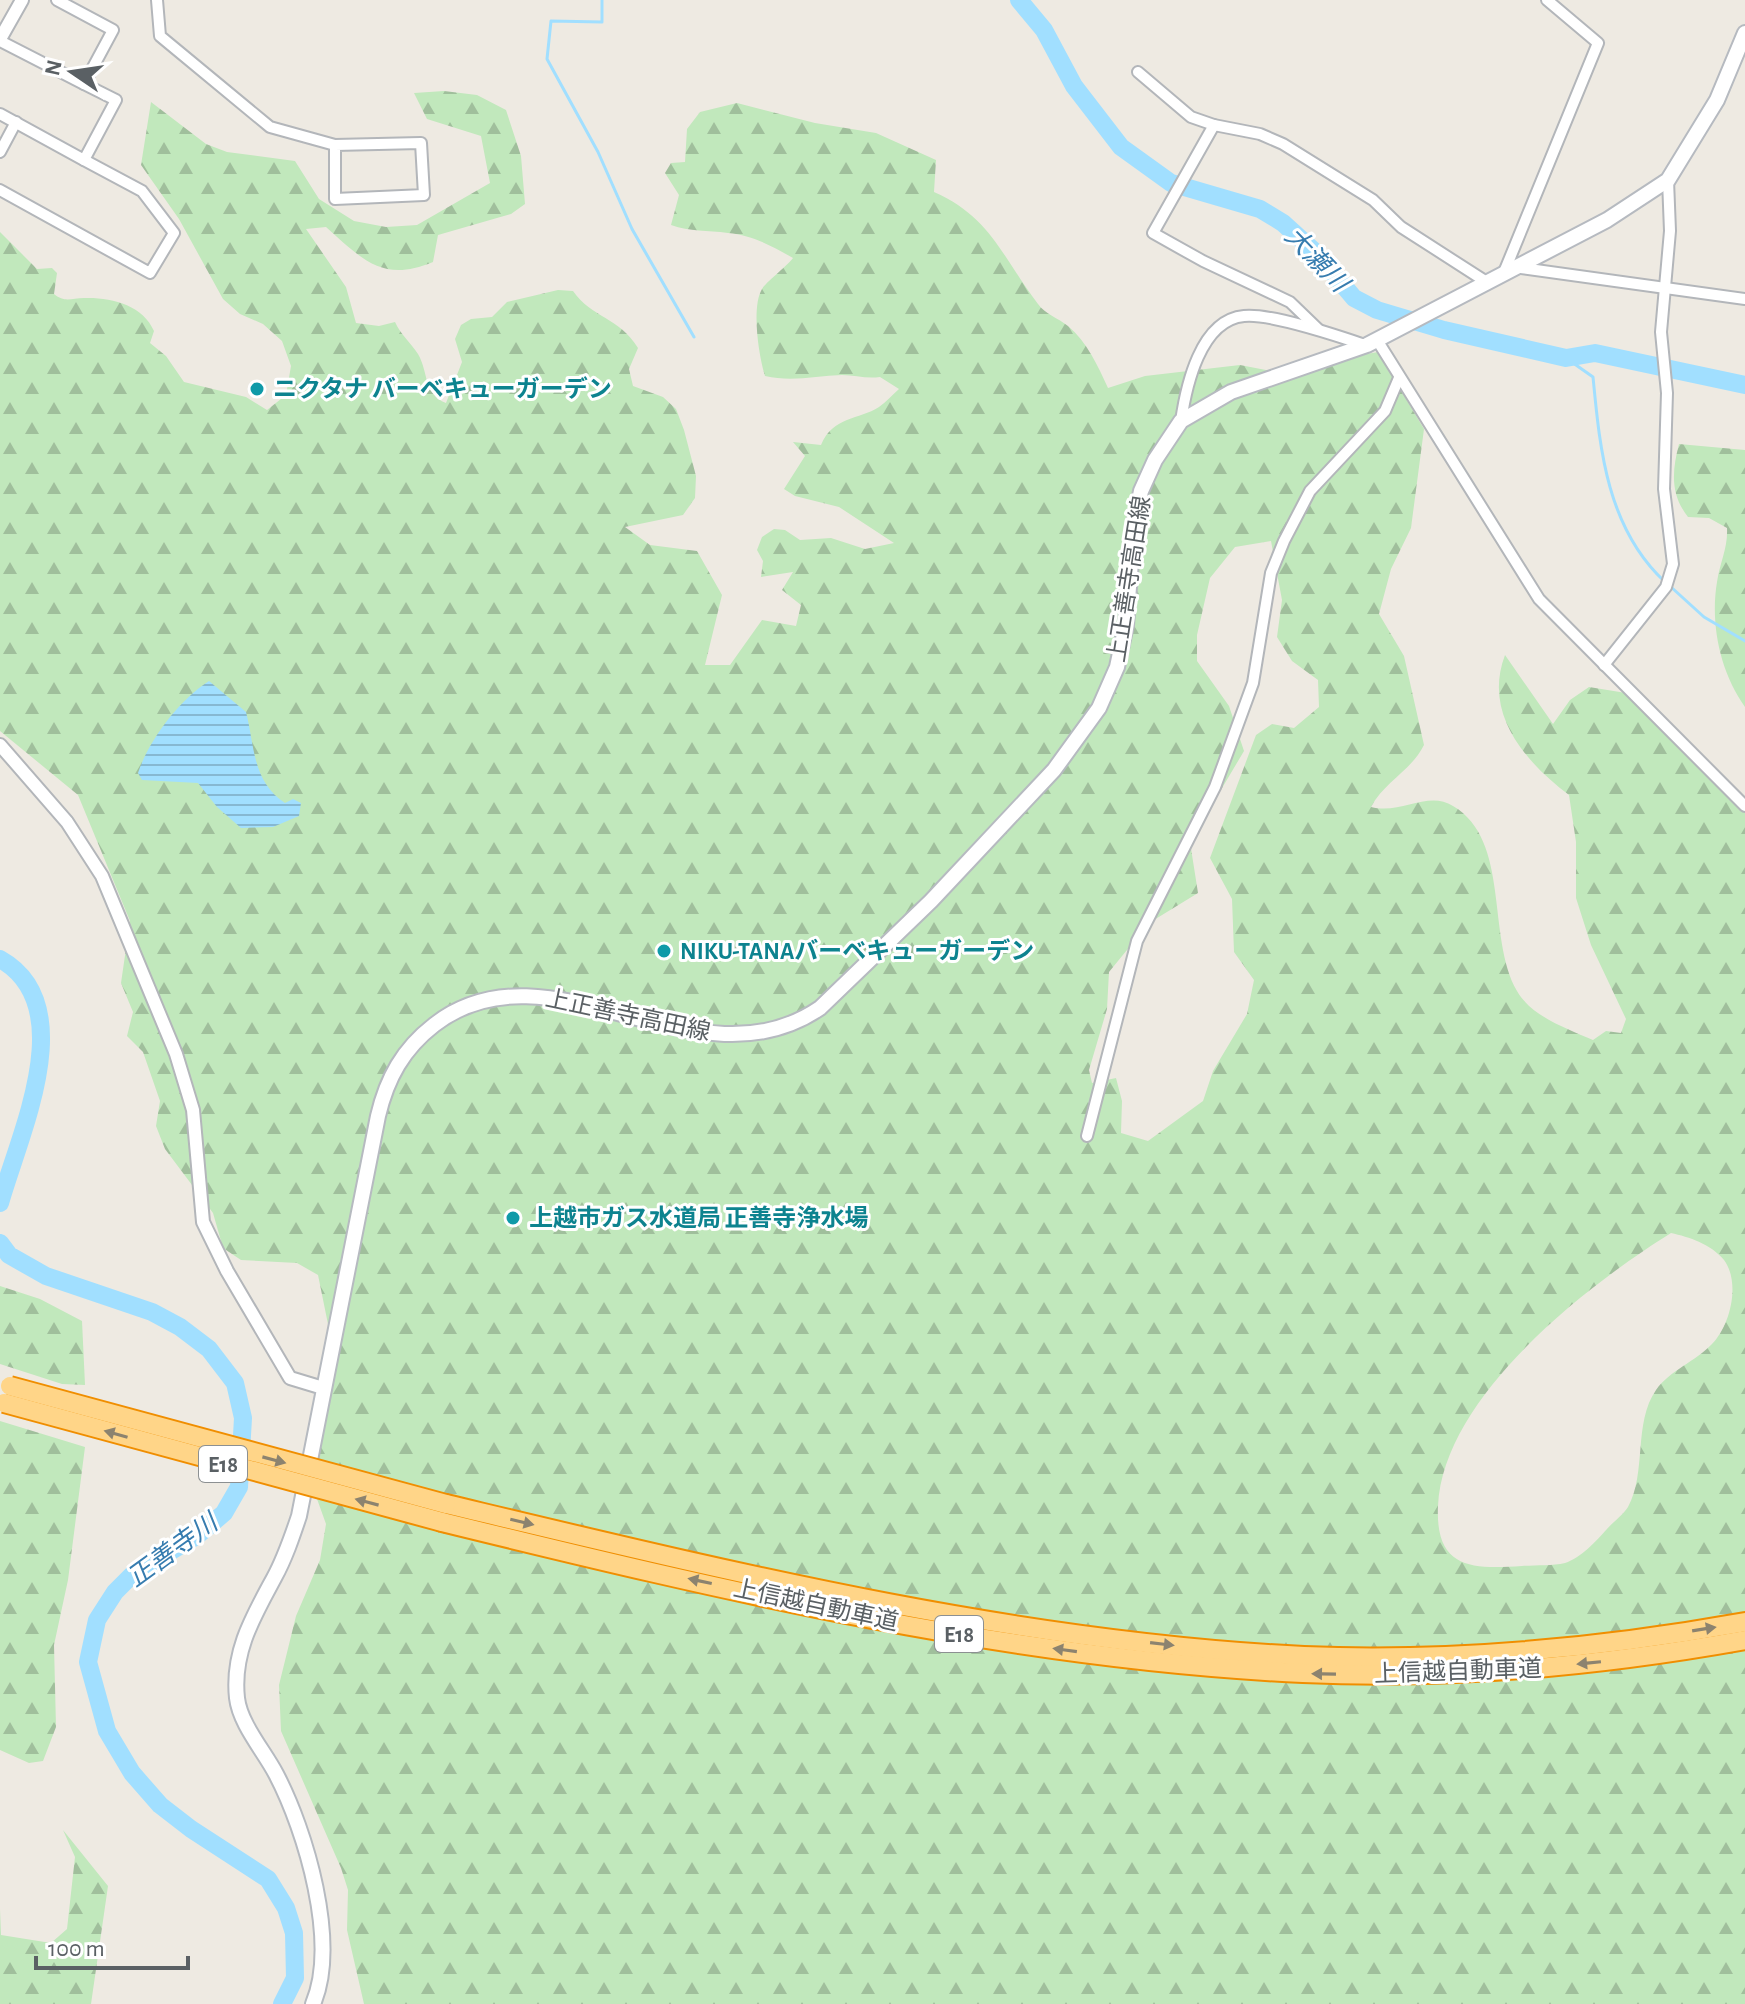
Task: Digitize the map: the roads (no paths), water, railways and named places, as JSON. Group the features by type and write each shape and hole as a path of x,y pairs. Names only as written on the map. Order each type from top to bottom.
{"highway":[{"name":"上信越自動車道","path":"4,1393 444,1513 878,1619 1046,1648 1246,1670 1368,1675 1665,1644 1745,1640"},
{"name":"上信越自動車道","path":"1665,1644 1745,1622"}],"main road":[{"name":"上正善寺高田線","path":"313,2004 323,1977 324,1956 312,1873 281,1784 240,1714 236,1683 242,1640 287,1550 299,1516 378,1116 385,1089 406,1050 456,1010 509,995 556,1000 707,1034 752,1034 778,1029 802,1021 820,1008 931,901 1054,770 1099,708 1117,667 1126,625 1134,524 1141,491 1155,460 1181,421 1231,392 1372,342 1509,268 1607,220 1668,180 1717,100 1745,33"}],"street":[{"path":"22,0 0,40 116,100 84,160"},
{"path":"57,0 113,30 84,84"},
{"path":"157,0 160,36 270,127 335,145 421,143 424,195 335,199 335,145"},
{"path":"1547,0 1598,43 1509,268 1745,299"},
{"path":"1138,72 1191,117 1260,134 1283,144 1373,200 1401,227 1485,281"},
{"path":"0,114 142,191 174,233 150,273 0,190"},
{"path":"0,152 16,122"},
{"path":"1214,125 1153,233 1203,261 1290,302 1318,329"},
{"path":"1604,665 1666,587 1673,564 1664,489 1667,393 1661,332 1670,231 1668,180"},
{"path":"1181,421 1185,393 1200,352 1229,322 1244,316 1372,342 1473,489 1539,599 1745,806"},
{"path":"1087,1136 1137,941 1215,787 1253,683 1271,573 1284,541 1310,491 1385,411 1399,378"},
{"path":"0,745 67,822 102,876 176,1054 193,1110 203,1222 227,1271 290,1378 323,1388"}],"water":[{"path":"209,681 246,712 256,762 266,784 285,803 293,799 301,803 299,816 273,827 241,828 217,807 198,783 142,780 138,773 157,734 176,710"}],"waterway":[{"path":"602,0 602,22 551,21 547,59 598,152 632,229 694,337"},
{"name":"大瀬川","path":"1019,0 1044,30 1074,86 1121,147 1171,183 1260,209 1283,223 1316,253 1354,298 1377,310 1444,330 1566,358 1595,353 1745,385"},
{"path":"1566,358 1593,377 1604,460 1619,513 1630,537 1665,582"},
{"path":"1671,587 1704,617 1745,641"},
{"name":"正善寺川","path":"0,959 24,980 37,1007 41,1038 38,1073 30,1108 0,1203"},
{"name":"正善寺川","path":"0,1243 9,1255 46,1276 152,1312 180,1327 209,1349 235,1383 243,1418 239,1487 224,1513 198,1535 134,1573 115,1592 97,1620 88,1662 107,1731 132,1773 160,1805 268,1879 286,1908 294,1933 295,1978 282,2004"}],"place":[{"name":"ニクタナ バーベキューガーデン","path":"257,389"},
{"name":"NIKU-TANAバーベキューガーデン","path":"664,951"},
{"name":"上越市ガス水道局 正善寺浄水場","path":"513,1218"}]}
